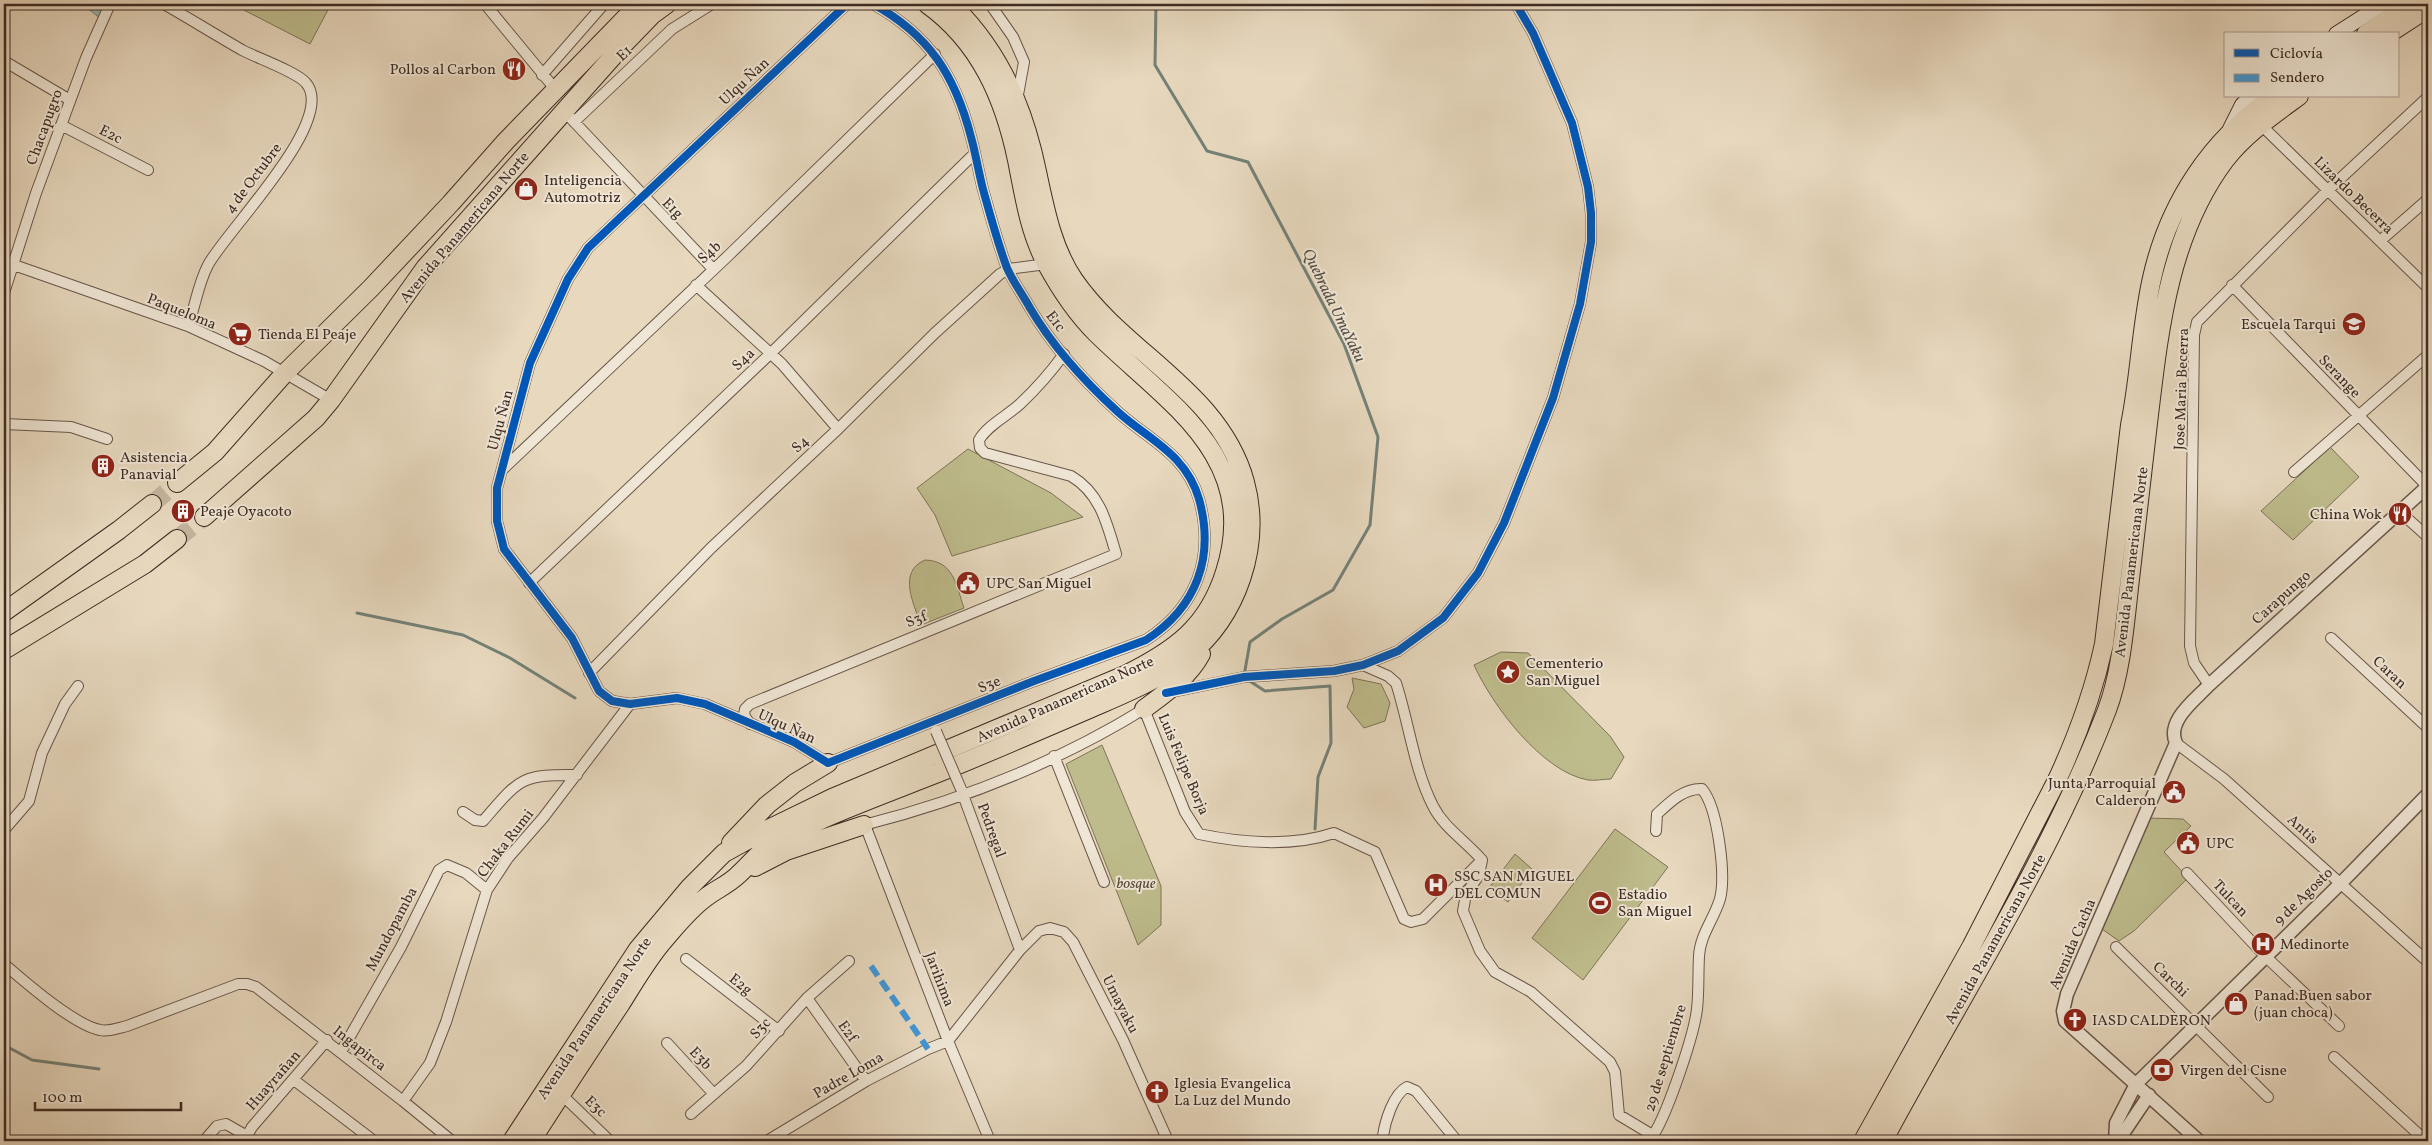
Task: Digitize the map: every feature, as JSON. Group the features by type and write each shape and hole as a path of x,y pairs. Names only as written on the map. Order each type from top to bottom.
{"highway":[{"name":"Avenida Panamericana Norte","path":"177,483 215,452 284,374 371,288 639,4"},
{"name":"Avenida Panamericana Norte","path":"204,517 316,418 426,268 569,116 641,27 667,4"},
{"name":"Avenida Panamericana Norte","path":"512,1141 638,949 690,886 724,853 832,798 942,754 1150,663 1168,653 1183,640 1217,594 1228,563 1233,519 1226,484 1216,457 1182,410 1094,331 1067,296 1047,264 1031,227 1001,100 977,56 951,25 927,4"},
{"name":"Avenida Panamericana Norte","path":"531,1141 662,943 701,900 737,876 754,858 786,835 1125,693 1173,667 1190,655 1207,636 1233,599 1248,552 1250,532 1249,502 1238,463 1221,431 1199,403 1118,331 1074,280 1052,230 1040,192 1031,145 1006,74 971,22 951,4"},
{"path":"2369,32 2410,4"},
{"path":"2391,32 2428,8"},
{"name":"Avenida Panamericana Norte","path":"1864,1141 1972,947 2070,753 2100,664 2104,644 2130,424 2136,396 2151,280 2165,233 2199,167 2227,135 2248,115 2271,98"},
{"name":"Avenida Panamericana Norte","path":"1883,1141 2045,848 2073,792 2108,706 2123,640 2152,394 2171,272 2186,229 2213,178 2226,158 2260,124 2296,98"},
{"path":"4,612 119,530 152,504"},
{"path":"4,650 145,564 178,539"},
{"path":"1144,709 1166,693 1193,667 1201,654 1207,636"},
{"path":"724,853 767,805 795,783 828,763"},
{"path":"737,876 786,851 865,825"}],"main road":[{"path":"2339,32 2373,6"},
{"name":"Avenida Panamericana Norte","path":"2227,135 2242,106 2249,98"}],"street":[{"name":"Chacapugro","path":"4,293 36,193 70,100 110,4"},
{"name":"4 de Octubre","path":"164,4 243,50 306,82 312,94 311,105 305,122 289,158 221,245 207,266 188,326"},
{"path":"485,4 542,76 556,90"},
{"path":"542,76 604,4"},
{"name":"E1","path":"569,116 672,29 712,4"},
{"name":"Ulqu Ñan","path":"828,763 794,742 705,704 677,698 630,704 612,701 600,691 572,638 504,549 497,521 497,488 530,363 568,279 588,248 847,4"},
{"name":"E1c","path":"872,4 909,27 935,54 955,92 975,153 983,191 1008,269 1041,326 1090,387 1129,422 1149,434 1180,462 1192,482 1199,499 1204,534 1201,569 1194,590 1181,611 1159,632"},
{"path":"990,4 1013,37 1024,62 1016,102"},
{"path":"1166,693 1236,679 1328,672 1363,665 1398,651 1443,618 1478,573 1504,523 1553,398 1580,304 1591,242 1591,213 1588,186 1572,123 1533,33 1516,4"},
{"name":"S4b","path":"502,470 935,54"},
{"path":"4,61 70,100"},
{"name":"Jose Maria Becerra","path":"2209,685 2194,663 2190,646 2194,335 2200,317 2328,190 2428,96"},
{"name":"E1g","path":"569,116 642,196 713,269"},
{"name":"Lizardo Becerra","path":"2260,124 2428,288"},
{"name":"E2c","path":"61,125 148,170"},
{"name":"S4a","path":"529,583 770,354 975,153"},
{"path":"2380,241 2428,198"},
{"path":"1008,269 1047,264"},
{"name":"Paqueloma","path":"14,265 188,326 264,362 331,400"},
{"name":"S4","path":"589,673 711,548 838,429 935,333 1008,269"},
{"path":"696,284 770,354 838,429"},
{"name":"Serange","path":"2232,285 2358,418 2428,486"},
{"name":"S3f","path":"750,724 744,715 744,709 757,700 1116,554 1106,519 1094,494 1083,483 1071,476 985,453 980,448 979,440 983,432 1020,403 1046,377 1064,354"},
{"path":"2294,472 2428,355"},
{"path":"4,424 71,426 107,439"},
{"name":"Carapungo","path":"2176,744 2173,735 2174,725 2209,685 2428,486"},
{"path":"2399,511 2428,537"},
{"name":"S3e","path":"828,763 934,727 1034,681 1146,640 1159,632"},
{"name":"Caran","path":"2331,638 2428,728"},
{"path":"1363,665 1388,676 1396,683 1418,764 1433,806 1452,832 1469,844 1482,860 1479,875 1466,894 1464,911 1480,951 1495,972 1531,992 1610,1062 1615,1072 1619,1115 1652,1138"},
{"path":"4,830 29,801 42,752 65,704 78,686"},
{"name":"Chaka Rumi","path":"403,1101 433,1055 446,1022 487,890 508,858 577,775 630,704"},
{"name":"Luis Felipe Borja","path":"865,825 895,817 963,793 1054,756 1106,732 1144,709 1185,812 1199,834 1239,841 1292,841 1316,839 1334,833 1375,852 1404,919 1411,922 1423,919 1482,860"},
{"name":"Pedregal","path":"934,727 963,793 1020,950"},
{"name":"Antis","path":"2176,744 2224,779 2428,962"},
{"name":"Avenida Cacha","path":"2176,744 2071,986 2064,1011 2067,1023 2199,1141"},
{"path":"1054,756 1104,882"},
{"path":"463,812 475,820 483,821 514,786 526,778 577,775"},
{"name":"29 de septiembre","path":"1652,1138 1666,1110 1697,1012 1700,980 1699,955 1706,928 1720,900 1723,870 1720,840 1708,795 1702,789 1694,788 1681,794 1657,814 1656,831"},
{"name":"9 de Agosto","path":"2117,1141 2115,1128 2118,1118 2136,1084 2195,1024 2341,883 2428,794"},
{"name":"Jarihima","path":"865,825 948,1041 990,1141"},
{"name":"Mundopamba","path":"341,1052 401,947 439,870 447,864 466,873 487,890"},
{"name":"Tulcan","path":"2188,873 2265,956 2339,1026"},
{"name":"Umayaku","path":"1020,950 1040,931 1050,928 1064,932 1073,942 1123,1040 1168,1141"},
{"name":"Carchi","path":"2116,946 2268,1097"},
{"path":"948,1041 1020,950"},
{"name":"E2g","path":"686,959 779,1031"},
{"name":"S3c","path":"692,1114 713,1093 746,1066 779,1031 806,998 849,961"},
{"name":"Ingapirca","path":"4,964 76,1019 100,1030 110,1031 232,987 247,984 256,987 327,1040 452,1141"},
{"name":"E2f","path":"806,998 866,1081"},
{"name":"Huayrañan","path":"248,1139 252,1127 327,1040"},
{"name":"Padre Loma","path":"767,1141 866,1081 928,1049 948,1041"},
{"name":"E3b","path":"667,1043 713,1093"},
{"path":"2334,1057 2426,1141"},
{"path":"294,1080 374,1141"},
{"path":"1387,1141 1383,1136 1385,1123 1401,1090 1407,1088 1416,1090 1457,1141"},
{"name":"E3c","path":"561,1094 610,1141"},
{"path":"2117,1141 2149,1095"},
{"path":"204,1141 217,1126 226,1124 248,1139"}],"green space":[{"path":"240,4 331,4 310,44 238,7"},
{"path":"2330,447 2359,477 2293,540 2261,511"},
{"path":"968,449 1051,493 1083,517 952,556 935,515 917,488"},
{"path":"925,560 935,561 948,570 956,583 964,608 921,625 912,598 910,580 912,572 917,565"},
{"path":"1501,652 1528,653 1610,736 1624,757 1611,779 1588,780 1571,774 1553,764 1536,751 1520,734 1493,699 1474,665"},
{"path":"1352,678 1381,684 1390,703 1385,721 1364,728 1347,707 1354,689"},
{"name":"bosque","path":"1102,745 1161,886 1161,925 1138,945 1066,764"},
{"path":"2146,818 2183,819 2191,826 2164,852 2188,878 2134,931 2119,941 2099,927"},
{"name":"Estadio San Miguel","path":"1615,829 1668,867 1583,980 1532,938"},
{"path":"1515,854 1532,869 1508,902 1489,888"}],"water":[{"path":"82,4 108,4 101,19"}],"waterway":[{"name":"Quebrada UmaYaku","path":"1156,4 1155,65 1207,151 1248,162 1344,344 1378,437 1370,525 1333,590 1282,619 1250,642 1244,676"},
{"path":"357,613 463,635 510,658 575,698"},
{"name":"Quebrada UmaYaku","path":"1248,680 1265,691 1330,686 1331,743 1318,777 1315,829"},
{"path":"4,1045 32,1060 99,1069"}],"tunnel":[{"path":"152,504 177,483"},
{"path":"177,539 204,517"}],"marked path":[{"path":"871,966 928,1049"}],"cycle path":[{"path":"847,4 588,248 568,279 530,363 497,488 497,521 504,549 572,638 599,691 612,701 630,704 677,698 705,704 794,742 828,763 1034,681 1146,640 1164,627 1189,596 1198,579 1205,541 1199,499 1193,483 1185,470 1165,449 1118,412 1094,389 1059,350 1030,308 1007,268 984,193 973,144 957,94 948,76 937,59 910,29 873,4"},
{"path":"1166,693 1244,677 1334,671 1363,665 1398,651 1443,618 1478,573 1504,523 1553,398 1580,304 1591,242 1591,213 1588,187 1572,123 1533,33 1516,4"}],"place":[{"name":"Pollos al Carbon","path":"514,69"},
{"name":"Inteligencia Automotriz","path":"526,189"},
{"name":"Escuela Tarqui","path":"2354,324"},
{"name":"Tienda El Peaje","path":"240,334"},
{"name":"Asistencia Panavial","path":"103,466"},
{"name":"Peaje Oyacoto","path":"183,511"},
{"name":"China Wok","path":"2400,514"},
{"name":"UPC San Miguel","path":"968,583"},
{"name":"Cementerio San Miguel","path":"1508,672"},
{"name":"Junta Parroquial Calderon","path":"2174,792"},
{"name":"UPC","path":"2188,843"},
{"name":"SSC SAN MIGUEL DEL COMUN","path":"1436,885"},
{"name":"Estadio San Miguel","path":"1600,903"},
{"name":"Medinorte","path":"2263,944"},
{"name":"Panad.Buen sabor (juan choca)","path":"2236,1004"},
{"name":"IASD CALDERON","path":"2075,1020"},
{"name":"Virgen del Cisne","path":"2162,1070"},
{"name":"Iglesia Evangelica La Luz del Mundo","path":"1157,1092"}]}
